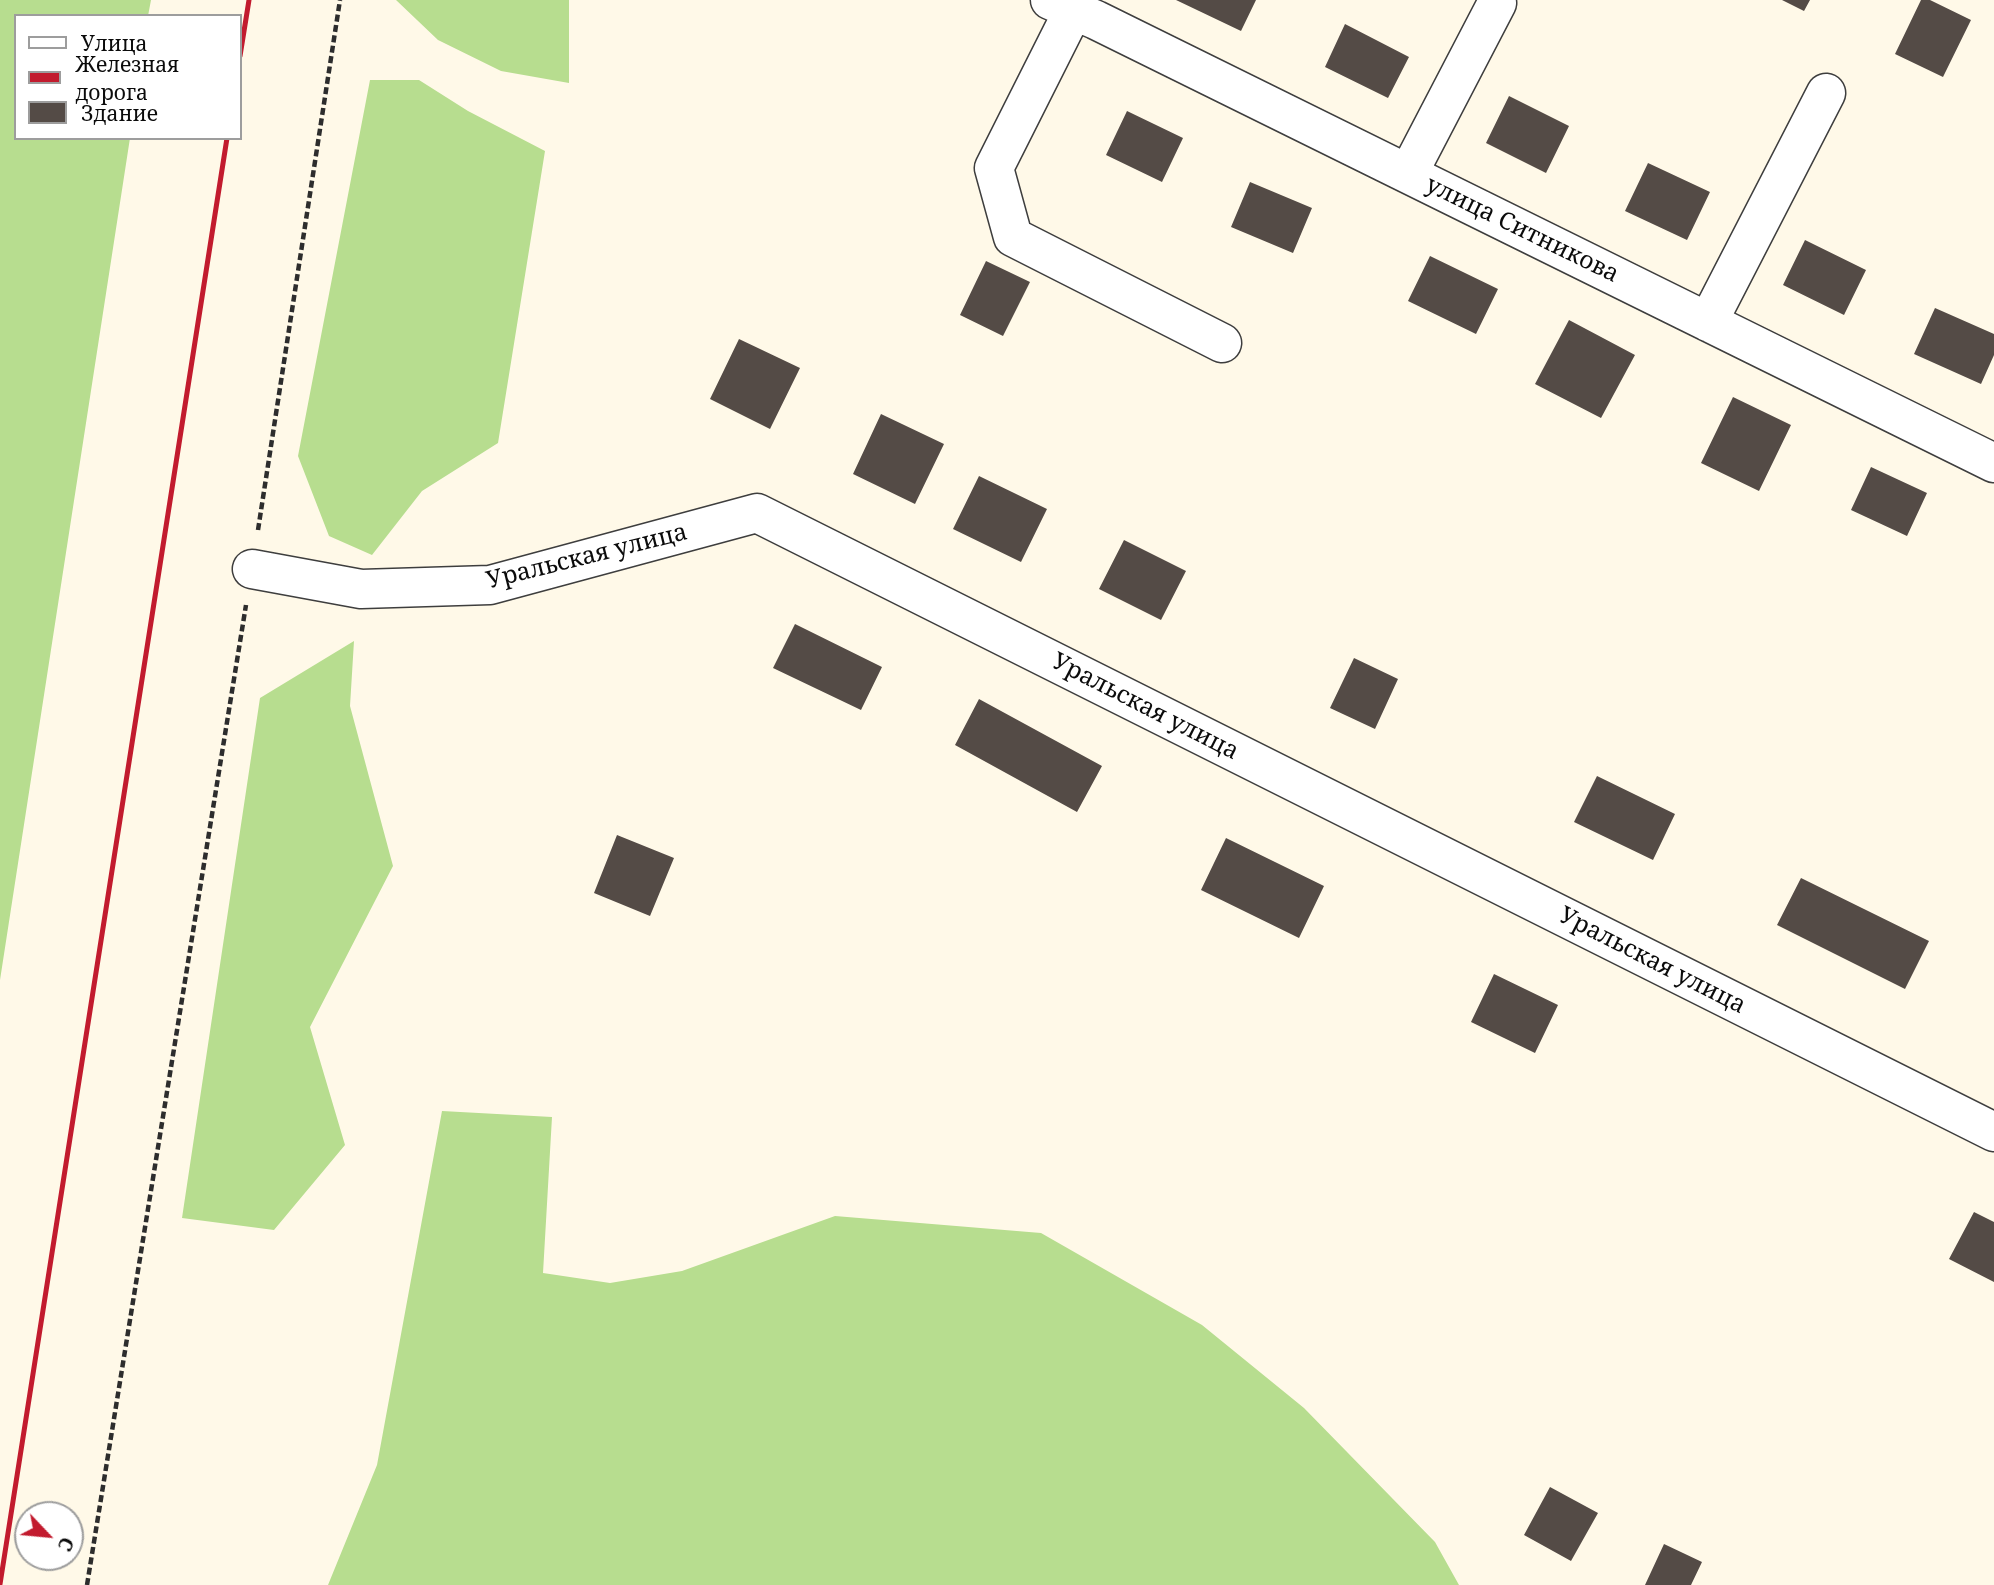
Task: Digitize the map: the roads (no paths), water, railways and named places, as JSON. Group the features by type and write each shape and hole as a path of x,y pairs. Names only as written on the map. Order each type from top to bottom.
{"street":[{"path":"1408,174 1497,2"},
{"path":"1082,8 994,168 1013,237 1222,343"},
{"name":"улица Ситникова","path":"1082,8 1408,174 1994,463"},
{"path":"1707,322 1826,93"},
{"name":"Уральская улица","path":"252,569 362,589 490,585 757,513 1994,1132"}],"railway":[{"path":"242,44 249,0"},
{"path":"0,1584 227,140"}]}
